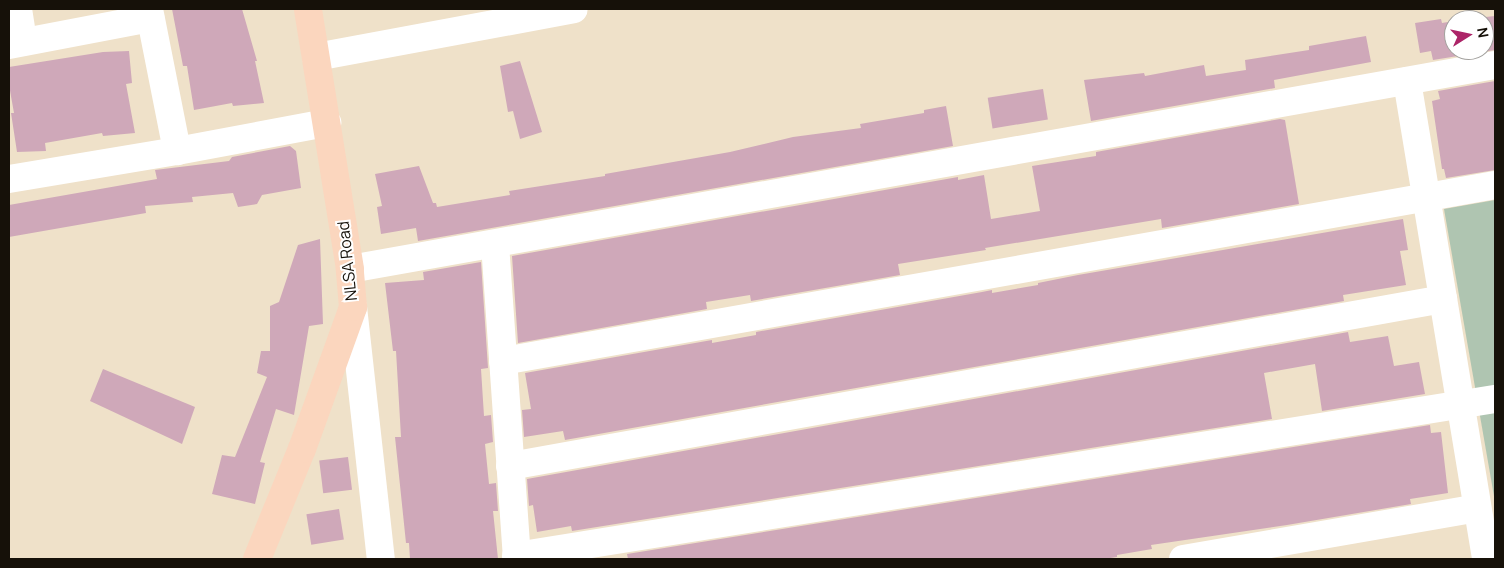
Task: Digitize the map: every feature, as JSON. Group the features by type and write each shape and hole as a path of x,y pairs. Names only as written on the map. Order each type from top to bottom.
{"main road":[{"name":"NLSA Road","path":"257,559 302,449 353,307 350,269 308,9"}],"street":[{"path":"18,9 16,43 150,13 178,151"},
{"path":"316,57 574,9"},
{"path":"350,269 1495,65"},
{"path":"1407,81 1486,559"},
{"path":"9,179 178,151 327,123"},
{"path":"503,361 1495,185"},
{"path":"494,244 517,558 1495,399"},
{"path":"510,466 1443,299"},
{"path":"353,307 381,559"},
{"path":"1183,559 1477,508"}],"green space":[{"path":"1495,200 1495,502 1444,209"}],"building":[{"path":"172,9 242,9 257,61 255,61 264,103 233,106 232,103 194,110 187,66 183,66"},
{"path":"1494,16 1495,16 1494,50"},
{"path":"1441,19 1442,23 1444,23 1444,58 1433,60 1431,51 1420,53 1415,23"},
{"path":"1366,36 1371,62 1274,80 1275,88 1091,121 1084,80 1144,73 1145,76 1204,65 1206,76 1246,70 1245,60 1309,50 1309,46"},
{"path":"129,51 132,83 126,84 135,133 103,136 102,133 45,143 46,151 17,152 11,113 14,113 9,85 9,67 103,52"},
{"path":"520,61 542,132 520,139 513,111 508,112 500,66"},
{"path":"1495,81 1495,170 1446,178 1444,169 1442,169 1432,101 1440,99 1438,91"},
{"path":"1043,89 1048,120 993,128 988,98"},
{"path":"946,106 953,146 418,241 416,228 381,234 377,207 382,206 375,174 419,166 433,203 436,203 437,207 510,195 509,191 605,176 605,174 730,152 793,137 861,128 860,124 924,113 924,110"},
{"path":"1280,119 1285,120 1299,204 1162,228 1161,219 985,248 986,250 898,264 900,275 751,301 750,295 706,302 707,309 518,343 512,256 958,177 958,180 984,175 991,219 1040,211 1032,166 1096,156 1096,152"},
{"path":"290,146 296,151 301,188 262,195 257,204 238,207 233,193 192,197 193,202 145,206 146,213 9,237 9,205 157,179 155,170 229,161 232,157"},
{"path":"1403,219 1408,250 1400,251 1406,285 1343,295 1344,301 565,440 563,431 524,437 522,410 531,409 525,373 712,340 712,343 756,335 756,332 992,290 992,293 1038,285 1038,283 1078,275"},
{"path":"320,239 323,324 309,326 294,415 276,409 260,462 265,463 255,504 212,494 222,455 235,457 267,377 257,373 261,351 270,351 270,306 279,302 298,245"},
{"path":"481,262 488,368 481,369 484,416 491,415 493,442 485,444 489,484 496,483 498,511 493,511 498,559 410,559 409,543 406,543 395,437 401,437 396,351 393,351 385,283 424,280 423,272"},
{"path":"1348,332 1350,342 1388,336 1394,366 1419,362 1425,394 1322,411 1315,364 1264,373 1272,419 572,531 571,526 537,532 533,505 529,506 527,479"},
{"path":"103,369 195,407 182,444 90,401"},
{"path":"1430,425 1431,433 1441,432 1448,493 1410,499 1411,504 1151,545 1152,549 1117,555 1117,557 1104,559 628,559 627,554"},
{"path":"348,457 352,490 323,493 319,461"},
{"path":"339,509 344,540 311,545 306,514"}]}
